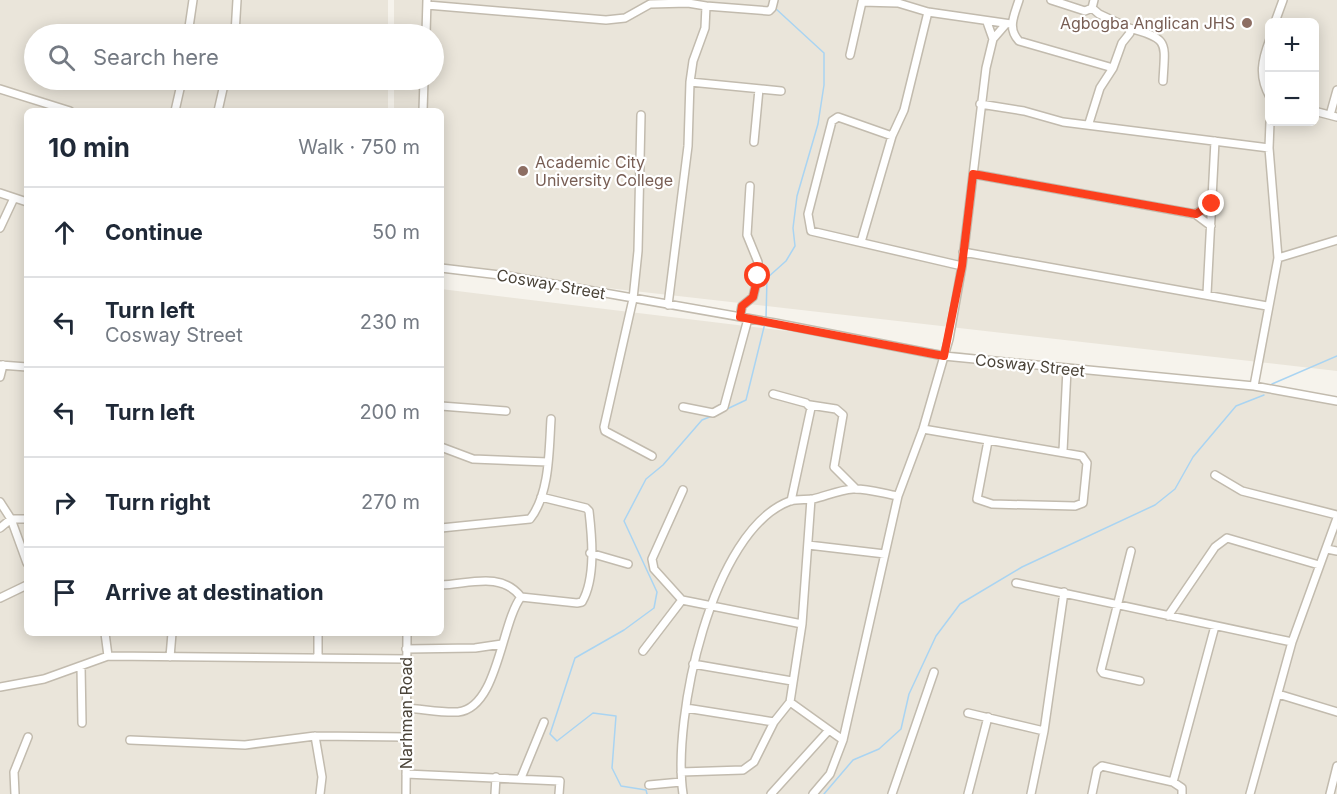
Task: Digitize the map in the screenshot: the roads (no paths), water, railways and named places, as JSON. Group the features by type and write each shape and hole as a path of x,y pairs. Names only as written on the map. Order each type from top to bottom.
{"street":[{"path":"189,24 193,0"},
{"path":"236,24 237,0"},
{"path":"426,24 427,2 606,20 624,18 650,4 688,3 769,12 774,0"},
{"path":"993,39 1009,24 1019,0"},
{"path":"1051,0 1079,11 1092,8"},
{"path":"1092,8 1094,0"},
{"path":"1277,18 1284,0"},
{"path":"850,55 862,2 898,3 928,12 1009,24"},
{"path":"668,305 688,146 690,82 693,61 705,28 706,6"},
{"path":"1092,8 1099,14 1129,28 1161,40 1165,47 1162,81"},
{"path":"861,242 892,136 904,110 928,12"},
{"path":"813,794 830,774 843,740 898,496 923,429 944,356 962,266 980,104 993,39 987,22"},
{"path":"1009,24 1014,36 1026,44 1113,68"},
{"path":"1089,123 1100,88 1113,68 1122,43 1130,33 1129,28"},
{"path":"1265,53 1260,70 1265,89"},
{"path":"690,82 781,91"},
{"path":"0,89 60,108"},
{"path":"754,142 759,89"},
{"path":"176,108 180,90"},
{"path":"219,108 223,90"},
{"path":"423,108 424,90"},
{"path":"1319,112 1334,116 1337,90"},
{"path":"980,104 1024,111 1048,119 1269,148"},
{"path":"641,115 638,251 633,299 604,427 605,431 652,456"},
{"path":"892,136 838,117 832,121 808,214 808,225 811,231 962,266"},
{"path":"1254,386 1278,258 1269,148 1270,126"},
{"path":"1207,294 1215,141"},
{"path":"973,174 1196,214 1211,226"},
{"path":"740,317 742,306 753,297 758,276 758,262 747,235 750,186"},
{"path":"0,193 24,200"},
{"path":"0,228 14,198"},
{"path":"1196,214 1212,204"},
{"path":"1278,258 1337,240 1337,233"},
{"path":"963,252 1268,306"},
{"name":"Cosway Street","path":"444,268 508,276 775,322 944,356 1254,386 1337,400"},
{"path":"683,407 713,413 724,407 750,319"},
{"path":"0,377 2,365 24,367"},
{"path":"1063,451 1067,369"},
{"path":"773,394 810,405 836,409 843,415 834,467 856,489"},
{"path":"444,405 506,411"},
{"path":"791,501 810,405"},
{"path":"444,528 526,520 534,513 541,496 548,462 551,419"},
{"path":"923,429 1063,451 1086,459 1085,499 1080,506 985,503 977,499 988,441"},
{"path":"444,448 473,459 548,462"},
{"path":"1215,476 1242,491 1337,517 1292,642 1250,794"},
{"path":"683,794 681,771 686,708 693,664 712,607 736,551 760,523 791,501 856,489 898,496"},
{"path":"683,490 651,562 654,569 682,600 802,624"},
{"path":"444,585 493,581 513,589 521,597 582,602 589,578 590,553 586,507 541,496"},
{"path":"681,771 743,770 749,766 774,722 790,702 802,624 811,499"},
{"path":"0,502 10,519 24,555"},
{"path":"0,528 10,519 24,519"},
{"path":"1168,616 1221,540 1227,538 1319,565"},
{"path":"808,545 885,554"},
{"path":"1327,549 1337,551"},
{"path":"1131,551 1101,672 1140,681"},
{"path":"590,553 628,564"},
{"path":"1017,583 1292,642"},
{"path":"0,598 24,586"},
{"path":"1031,794 1044,731 1064,592"},
{"path":"406,708 458,712 470,708 480,696 497,665 514,607 521,597"},
{"path":"643,651 682,600"},
{"path":"1173,782 1215,626"},
{"path":"105,636 108,656"},
{"path":"170,657 172,636"},
{"path":"318,636 318,657"},
{"name":"Narhman Road","path":"406,794 407,636"},
{"path":"406,648 475,648 502,644"},
{"path":"0,687 44,679 108,656 406,659"},
{"path":"693,664 792,681"},
{"path":"81,666 82,723"},
{"path":"892,794 934,672"},
{"path":"1278,694 1337,712"},
{"path":"790,702 843,740"},
{"path":"686,708 774,722"},
{"path":"968,713 1044,731"},
{"path":"968,794 988,717"},
{"path":"521,778 544,722"},
{"path":"771,794 829,730"},
{"path":"130,740 245,745 315,736 407,737"},
{"path":"315,736 321,794"},
{"path":"15,794 14,772 28,737"},
{"path":"1092,794 1097,770 1102,766 1173,782 1182,788 1182,794"},
{"path":"1330,794 1337,766"},
{"path":"406,774 560,781 559,794"},
{"path":"495,794 496,777"},
{"path":"649,785 681,782"}],"waterway":[{"path":"766,318 767,278 786,261 795,246 793,228 797,196 818,124 824,85 824,53 775,8"},
{"path":"727,409 746,400 765,323"},
{"path":"1272,384 1337,356"},
{"path":"824,794 853,760 879,749 901,729 909,694 936,636 960,604 1022,567 1155,505 1175,489 1193,457 1236,406 1264,395"},
{"path":"647,794 646,790 621,786 612,768 616,716 593,713 557,741 550,734 575,658 624,630 654,608 657,592 624,521 646,479 663,465 702,420 712,416"}],"place":[{"name":"Agbogba Anglican JHS","path":"1247,23"},
{"name":"Academic City University College","path":"523,171"}]}
